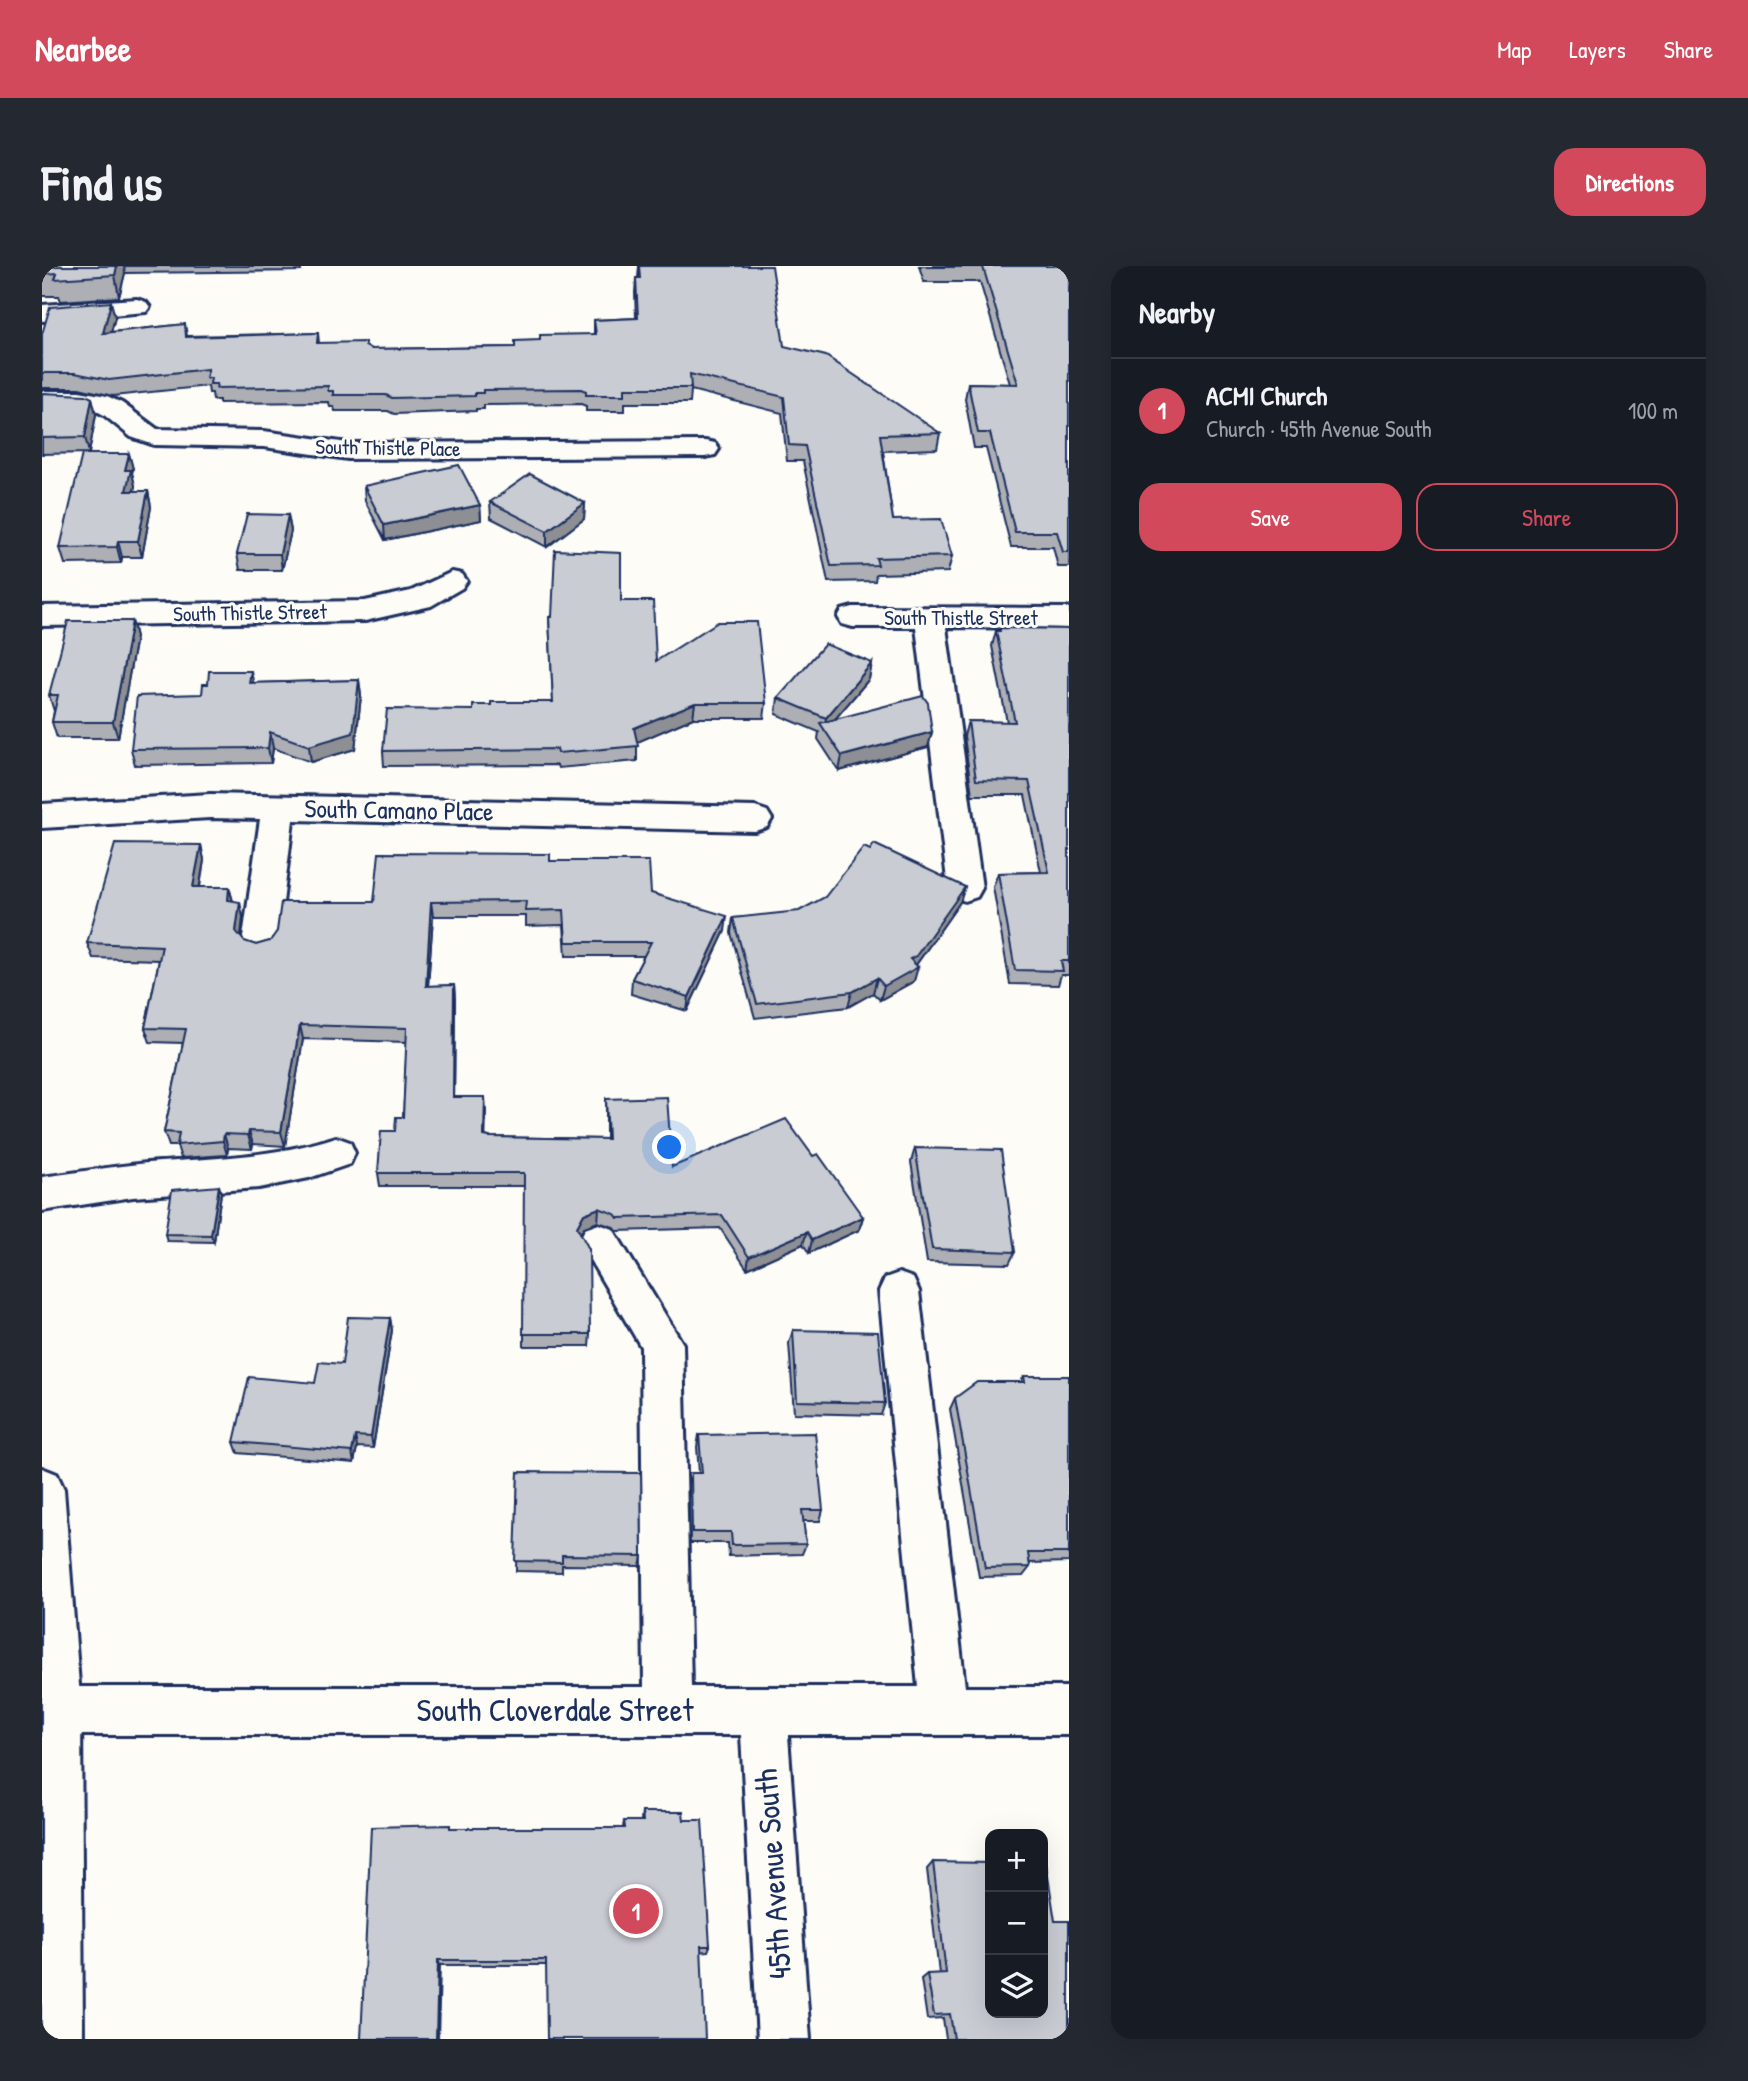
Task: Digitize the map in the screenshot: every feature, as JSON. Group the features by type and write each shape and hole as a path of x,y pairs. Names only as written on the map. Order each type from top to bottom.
{"street":[{"path":"42,313 138,307"},
{"name":"South Thistle Place","path":"42,399 101,402 115,410 140,433 154,437 264,439 348,450 705,449"},
{"name":"South Thistle Street","path":"42,616 365,611 420,599 452,581"},
{"name":"South Thistle Street","path":"853,617 1069,618"},
{"path":"930,618 965,888"},
{"name":"South Camano Place","path":"42,816 210,806 755,819"},
{"path":"260,944 278,807"},
{"path":"42,1194 134,1181 234,1177 284,1169 336,1153"},
{"path":"599,1241 662,1344 668,1710"},
{"path":"899,1291 944,1711"},
{"path":"42,1489 57,2039"},
{"name":"45th Avenue South","path":"763,1710 784,2039"},
{"name":"South Cloverdale Street","path":"50,1711 1069,1711"}],"building":[{"path":"42,266 117,266 115,275 55,279 57,273 42,274"},
{"path":"639,266 772,266 784,346 826,356 940,433 880,435 893,520 941,519 952,556 876,558 878,565 831,566 805,446 789,445 784,397 690,374 691,388 625,388 625,395 586,395 586,391 581,389 483,390 483,393 475,393 475,396 392,398 386,395 333,395 333,391 328,391 328,386 216,388 217,384 210,384 211,378 206,378 208,369 109,380 75,373 42,373 42,334 50,307 111,302 103,333 185,324 186,337 318,333 317,343 365,342 365,346 371,349 515,347 515,341 540,340 540,335 596,334 594,320 638,318 636,278 640,278"},
{"path":"926,266 1067,266 1069,552 1063,552 1057,532 1015,532 990,433 978,433 968,383 1018,384 983,267"},
{"path":"42,393 86,395 92,398 85,437 42,438"},
{"path":"82,454 129,454 125,470 131,470 126,491 148,491 138,541 118,541 117,547 60,548"},
{"path":"459,465 480,505 384,525 364,486"},
{"path":"530,474 585,503 547,531 490,502"},
{"path":"247,514 288,515 280,554 237,554"},
{"path":"555,550 621,553 621,601 653,601 656,661 718,622 757,622 766,703 695,703 634,728 638,746 558,753 557,749 383,751 387,709 473,710 473,705 491,705 491,702 553,702 549,617 552,617"},
{"path":"68,621 132,621 113,722 52,722 58,695 49,695"},
{"path":"1000,628 1069,629 1069,961 1061,961 1063,971 1015,970 998,873 1049,872 1029,781 976,780 968,721 1015,722 996,631 1000,631"},
{"path":"825,644 872,663 826,718 778,698"},
{"path":"209,671 251,671 249,683 359,680 353,733 309,746 270,732 268,748 131,749 137,696 202,694 203,684 208,684"},
{"path":"923,696 928,703 932,732 842,756 820,723"},
{"path":"115,844 201,845 193,887 229,887 228,900 240,902 236,931 244,941 256,945 270,941 277,931 281,902 374,902 379,853 550,854 550,861 649,861 651,893 727,916 689,997 632,979 651,942 566,942 564,910 525,911 526,901 431,902 426,986 454,985 453,1097 485,1097 484,1136 608,1139 606,1099 667,1097 672,1167 786,1119 813,1156 818,1154 863,1217 812,1240 807,1232 749,1257 722,1215 618,1218 615,1214 599,1208 584,1214 577,1227 589,1249 590,1334 523,1334 524,1173 378,1173 381,1131 395,1131 396,1117 403,1117 407,1028 300,1025 281,1132 249,1131 248,1135 224,1134 223,1141 177,1145 179,1133 164,1132 186,1029 145,1028 162,946 87,943"},
{"path":"874,844 965,887 916,956 910,959 918,967 884,986 877,978 852,992 757,1004 733,918 799,911 825,897 864,847 870,850"},
{"path":"915,1148 1001,1150 1015,1252 932,1249"},
{"path":"219,1186 211,1235 165,1234 172,1190"},
{"path":"348,1317 390,1318 371,1437 355,1436 352,1452 234,1442 249,1377 315,1383 319,1362 342,1364"},
{"path":"793,1330 878,1332 885,1403 797,1401"},
{"path":"1024,1376 1069,1376 1069,1553 1028,1553 1030,1567 985,1568 955,1398 977,1382 1025,1382"},
{"path":"815,1433 823,1510 802,1510 806,1544 732,1545 731,1532 692,1532 691,1473 702,1473 699,1435"},
{"path":"518,1472 641,1473 642,1556 562,1555 562,1562 515,1561"},
{"path":"642,1812 683,1812 684,1820 702,1820 710,1946 701,1946 705,2039 547,2039 546,1960 438,1960 436,2039 361,2039 371,1827 450,1825 450,1828 625,1828 624,1821 643,1821"},
{"path":"933,1862 985,1863 985,2018 1048,2018 1048,1876 1055,1921 1069,1921 1069,2039 954,2039 950,2014 934,2015 927,1974 946,1973"}],"place":[{"name":"ACMI Church","path":"636,1911"}]}
